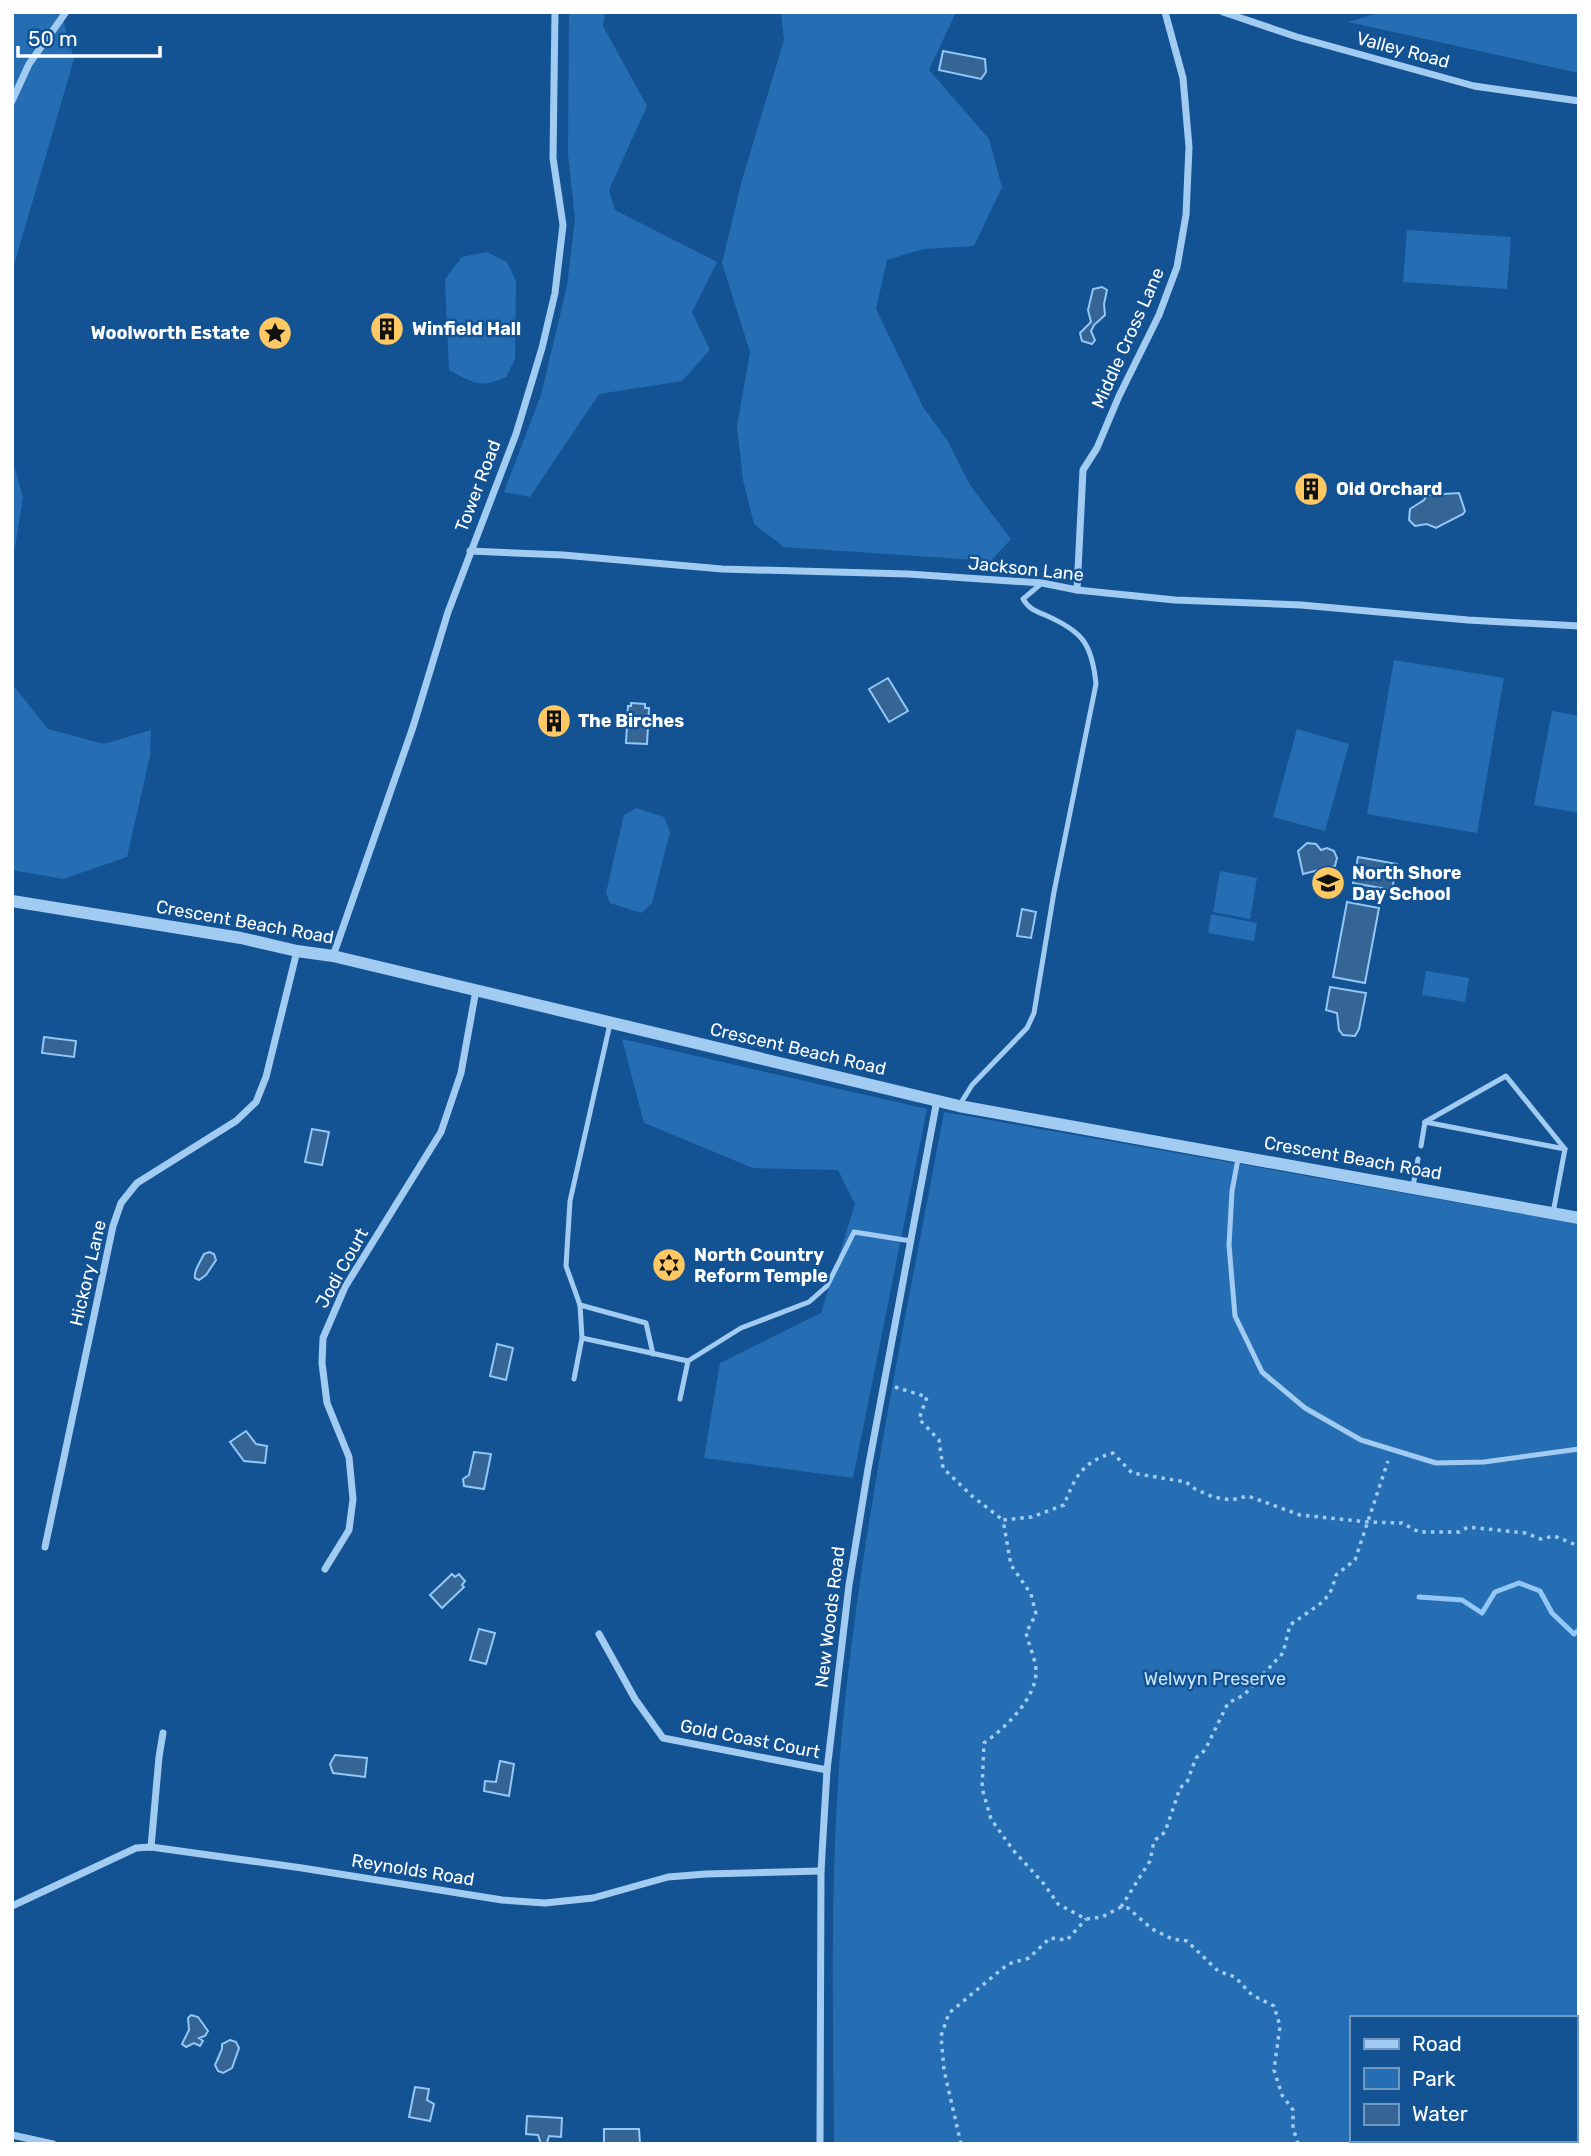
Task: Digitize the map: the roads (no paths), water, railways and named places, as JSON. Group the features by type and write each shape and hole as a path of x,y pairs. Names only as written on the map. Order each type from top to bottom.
{"street":[{"path":"12,101 29,64 66,12"},
{"name":"Tower Road","path":"333,956 412,727 448,612 516,433 542,348 555,293 563,225 553,158 555,12"},
{"name":"Middle Cross Lane","path":"1077,590 1083,470 1097,448 1159,315 1177,267 1186,215 1189,147 1183,78 1165,12"},
{"name":"Valley Road","path":"1223,12 1332,47 1474,86 1579,101"},
{"name":"Jackson Lane","path":"470,551 563,555 722,569 908,574 1042,583 1077,590 1175,600 1301,605 1468,620 1579,626"},
{"name":"Crescent Beach Road","path":"12,901 241,938 333,956 959,1106 1579,1218"},
{"name":"Hickory Lane","path":"45,1547 113,1226 121,1203 137,1183 236,1121 256,1102 266,1077 297,951"},
{"name":"Jodi Court","path":"325,1569 349,1530 353,1499 349,1457 327,1403 322,1363 323,1338 345,1287 441,1132 461,1073 475,990"},
{"name":"New Woods Road","path":"820,2144 821,1871 827,1770 849,1586 937,1100"},
{"name":"Gold Coast Court","path":"599,1634 635,1699 663,1738 827,1770"},
{"path":"151,1847 163,1733"},
{"name":"Reynolds Road","path":"12,1906 136,1848 151,1847 502,1900 545,1903 593,1898 668,1877 821,1871"},
{"path":"12,2135 53,2144"}],"lane":[{"path":"959,1106 972,1085 1027,1028 1034,1013 1096,684 1094,661 1084,639 1069,625 1028,608 1023,599 1042,583"},
{"path":"574,1379 582,1338 580,1305 566,1266 570,1201 611,1022"},
{"path":"1425,1122 1506,1076 1565,1149 1553,1213"},
{"path":"1421,1146 1425,1122"},
{"path":"1425,1122 1565,1149"},
{"path":"1239,1156 1232,1191 1229,1245 1235,1316 1262,1372 1305,1408 1361,1440 1436,1463 1484,1462 1579,1448"},
{"path":"1413,1186 1418,1159"},
{"path":"582,1338 688,1361 741,1328 809,1302 827,1286 854,1232 911,1241"},
{"path":"580,1305 646,1323 653,1354"},
{"path":"680,1399 688,1361"}],"water":[{"path":"943,51 985,59 986,72 981,79 939,70"},
{"path":"1102,287 1107,290 1105,315 1091,331 1095,340 1092,344 1082,341 1080,333 1091,322 1088,310 1093,289"},
{"path":"1459,493 1465,511 1463,514 1436,528 1427,524 1415,526 1409,520 1410,509 1427,495"},
{"path":"888,678 908,711 889,722 869,689"},
{"path":"631,703 645,704 645,708 649,708 647,744 626,743 628,706 631,706"},
{"path":"1307,843 1316,844 1321,850 1327,848 1334,851 1337,858 1335,866 1303,874 1298,851"},
{"path":"1358,857 1397,864 1392,890 1353,883"},
{"path":"1347,902 1379,908 1365,983 1333,977"},
{"path":"1022,909 1036,912 1031,938 1017,936"},
{"path":"1330,987 1366,993 1359,1029 1355,1036 1343,1035 1339,1030 1337,1013 1326,1010"},
{"path":"44,1037 76,1041 74,1057 42,1053"},
{"path":"312,1129 329,1132 322,1165 305,1162"},
{"path":"204,1254 214,1254 216,1260 199,1280 195,1278 196,1269"},
{"path":"497,1344 513,1348 506,1380 490,1376"},
{"path":"246,1431 256,1444 267,1446 265,1463 244,1461 230,1442"},
{"path":"474,1452 491,1454 484,1489 464,1486 463,1479 469,1475"},
{"path":"452,1574 455,1577 459,1574 465,1581 462,1585 464,1587 442,1608 430,1595"},
{"path":"479,1629 495,1633 486,1664 470,1660"},
{"path":"335,1755 367,1758 365,1777 333,1773 330,1764"},
{"path":"500,1761 514,1764 509,1796 484,1791 485,1781 496,1782"},
{"path":"191,2015 198,2017 208,2031 205,2036 199,2038 203,2041 200,2046 194,2043 186,2047 182,2044 189,2030 188,2018"},
{"path":"230,2040 236,2042 239,2048 232,2068 223,2073 218,2071 215,2065 222,2044"},
{"path":"415,2087 429,2089 427,2100 434,2104 430,2121 409,2117"},
{"path":"527,2116 562,2118 561,2137 549,2136 547,2143 541,2144 538,2135 526,2134"},
{"path":"604,2129 639,2129 640,2144 604,2144"}],"waterway":[{"path":"1419,1597 1462,1600 1482,1613 1495,1592 1519,1583 1540,1591 1552,1613 1574,1634 1579,1630"}],"place":[{"name":"Winfield Hall","path":"387,329"},
{"name":"Woolworth Estate","path":"275,333"},
{"name":"Old Orchard","path":"1311,489"},
{"name":"The Birches","path":"554,721"},
{"name":"North Shore Day School","path":"1328,883"},
{"name":"North Country Reform Temple","path":"669,1265"}],"park label":[{"name":"Welwyn Preserve","path":"1215,1679"}]}
